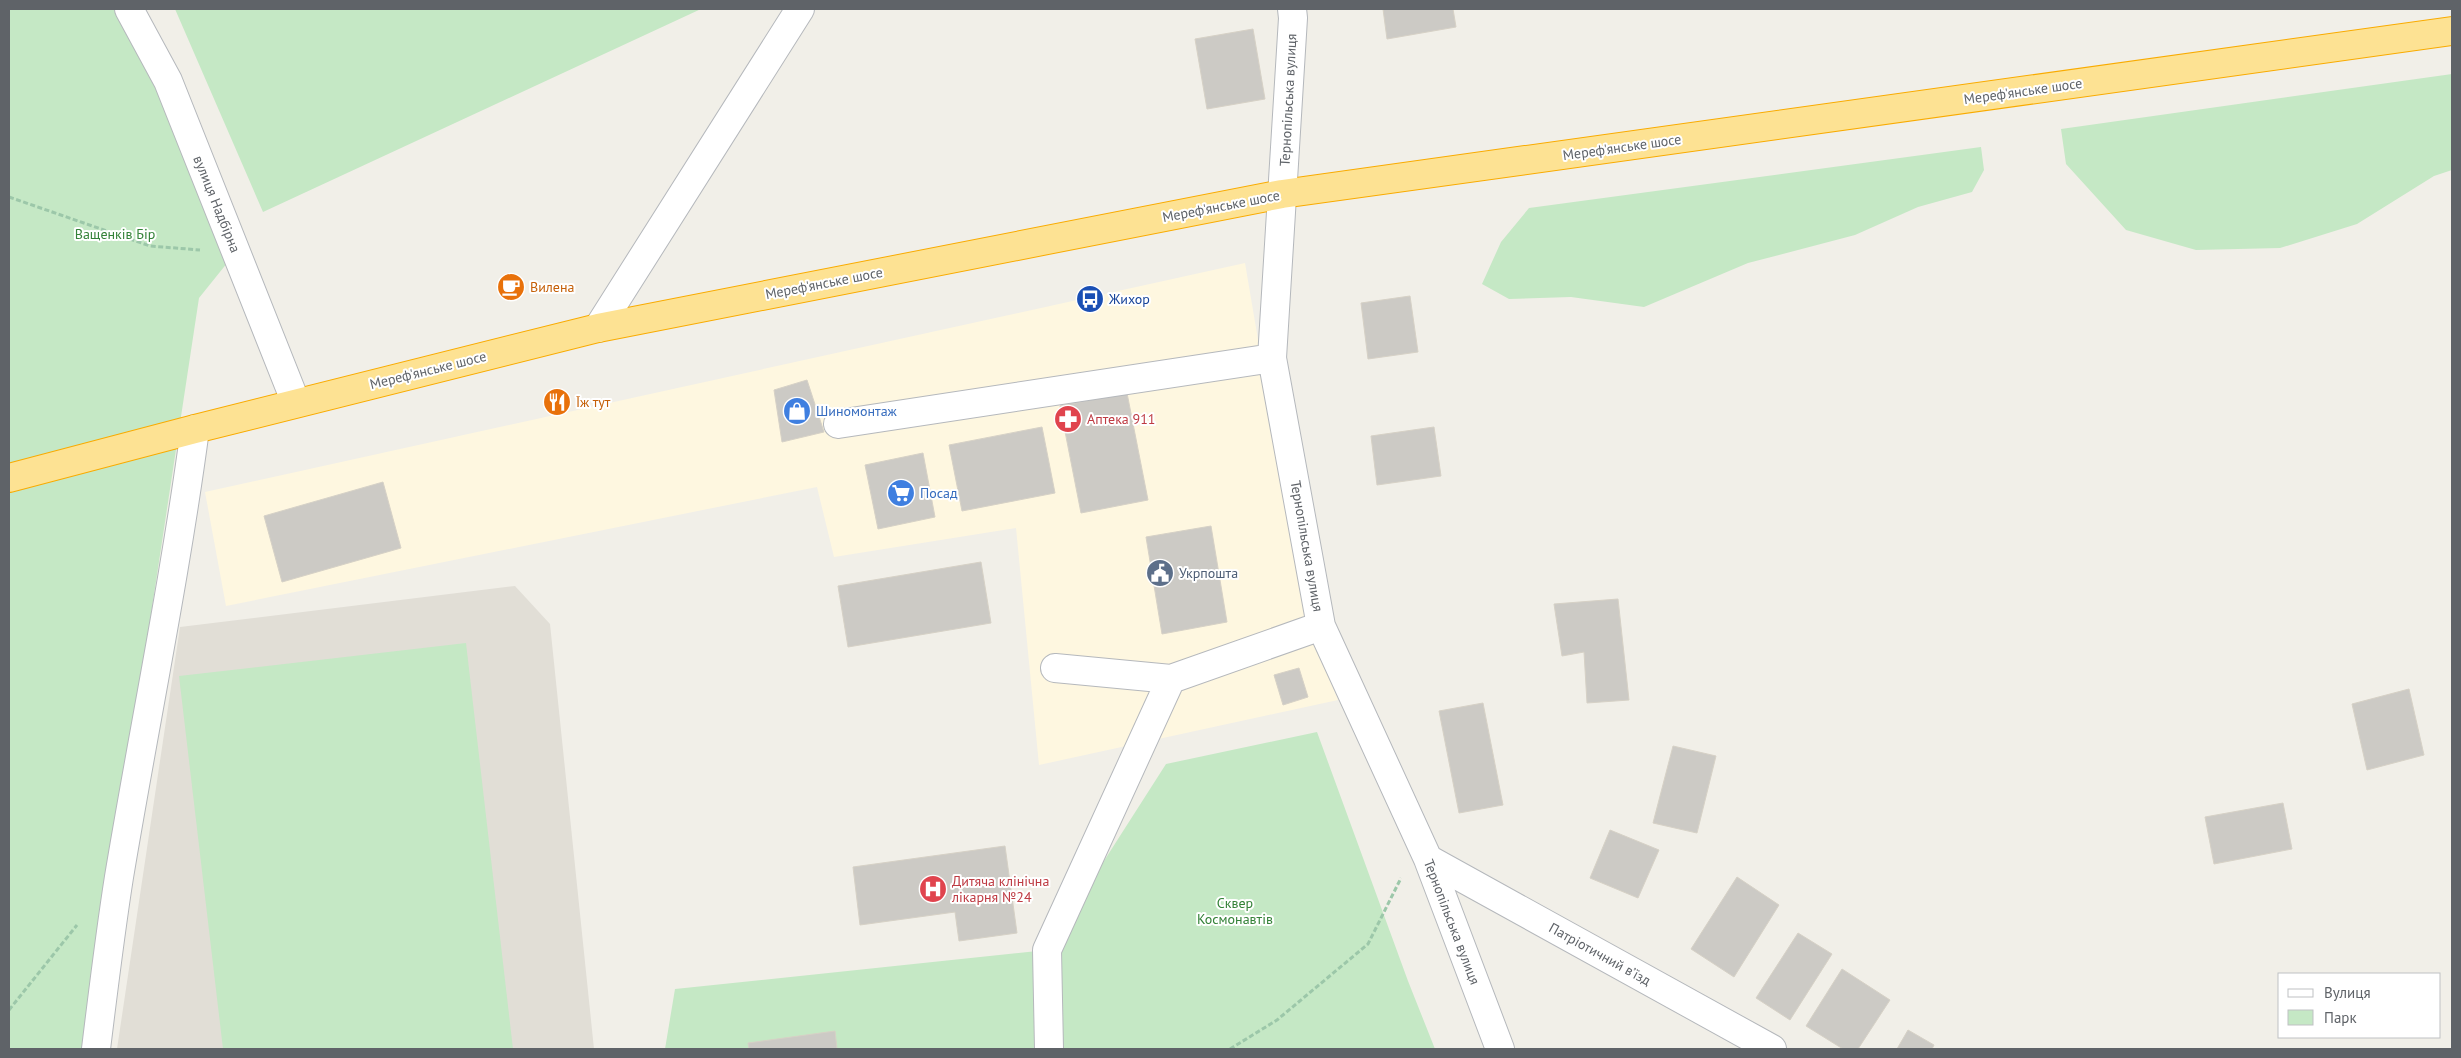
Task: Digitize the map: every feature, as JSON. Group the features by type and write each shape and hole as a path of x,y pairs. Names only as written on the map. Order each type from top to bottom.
{"highway":[{"name":"Мереф'янське шосе","path":"9,478 195,428 598,328 1282,194 2452,32"}],"street":[{"name":"вулиця Надбірна","path":"129,9 168,81 296,403"},
{"path":"598,328 800,9"},
{"name":"Тернопільська вулиця","path":"1292,9 1272,358 1321,626 1424,849 1500,1049"},
{"path":"838,424 1272,358"},
{"path":"96,1049 119,879 166,603 182,527 195,428"},
{"path":"1055,668 1171,680 1321,626"},
{"path":"1049,1049 1047,950 1171,680"},
{"name":"Патріотичний в’їзд","path":"1424,849 1772,1049"}],"path":[{"path":"9,197 150,246 236,252"},
{"path":"1230,1049 1277,1020 1368,944 1424,849"},
{"path":"9,1010 82,920"}],"shaded area":[{"path":"1245,263 1305,617 1338,700 1039,765 1016,528 834,557 817,487 226,606 205,492"},
{"path":"515,586 550,624 594,1049 117,1049 180,627"}],"green space":[{"name":"Ващенків Бір","path":"9,9 129,9 236,252 199,298 85,1049 9,1049"},
{"path":"175,9 701,9 263,212"},
{"path":"2452,74 2452,170 2434,176 2357,224 2280,248 2196,250 2126,230 2066,164 2061,129"},
{"path":"1981,147 1984,170 1972,192 1918,207 1855,235 1748,263 1644,307 1571,297 1509,299 1482,284 1501,242 1529,208"},
{"path":"466,643 513,1049 223,1049 179,676"},
{"name":"Сквер Космонавтів","path":"1317,732 1408,981 1435,1049 665,1049 675,989 1047,950 1166,764"}],"building":[{"path":"1383,9 1453,9 1456,27 1387,39"},
{"path":"1253,29 1265,99 1207,109 1195,39"},
{"path":"1410,296 1418,352 1368,359 1361,303"},
{"name":"Шиномонтаж","path":"807,380 824,432 782,442 774,390"},
{"path":"1127,393 1148,500 1081,513 1060,406"},
{"path":"1042,427 1055,493 962,511 949,445"},
{"path":"1434,427 1441,476 1377,485 1371,436"},
{"path":"923,453 935,517 878,529 865,465"},
{"path":"383,482 401,548 282,582 264,516"},
{"path":"1211,526 1227,622 1162,634 1146,537"},
{"path":"981,562 991,623 848,647 838,586"},
{"path":"1618,599 1629,700 1587,703 1584,652 1562,656 1554,604"},
{"path":"1299,668 1308,697 1283,705 1274,675"},
{"path":"2409,689 2424,755 2367,770 2352,704"},
{"path":"1483,703 1503,805 1459,813 1439,711"},
{"path":"1673,746 1716,756 1697,833 1653,823"},
{"path":"2283,803 2292,849 2214,864 2205,817"},
{"path":"1610,830 1659,850 1638,898 1590,878"},
{"name":"Дитяча клінічна лікарня №24","path":"1005,846 1017,933 959,941 955,912 860,925 853,867"},
{"path":"1737,877 1779,905 1734,977 1691,949"},
{"path":"1798,933 1832,954 1790,1020 1756,998"},
{"path":"1842,969 1890,1000 1858,1049 1843,1049 1806,1026"},
{"path":"1908,1030 1934,1045 1932,1049 1897,1049"},
{"path":"835,1031 837,1049 749,1049 748,1043"}],"place":[{"name":"Вилена","path":"511,287"},
{"name":"Жихор","path":"1090,299"},
{"name":"Їж тут","path":"557,402"},
{"name":"Шиномонтаж","path":"797,411"},
{"name":"Аптека 911","path":"1068,419"},
{"name":"Посад","path":"901,493"},
{"name":"Укрпошта","path":"1160,573"},
{"name":"Дитяча клінічна лікарня №24","path":"933,889"}]}
